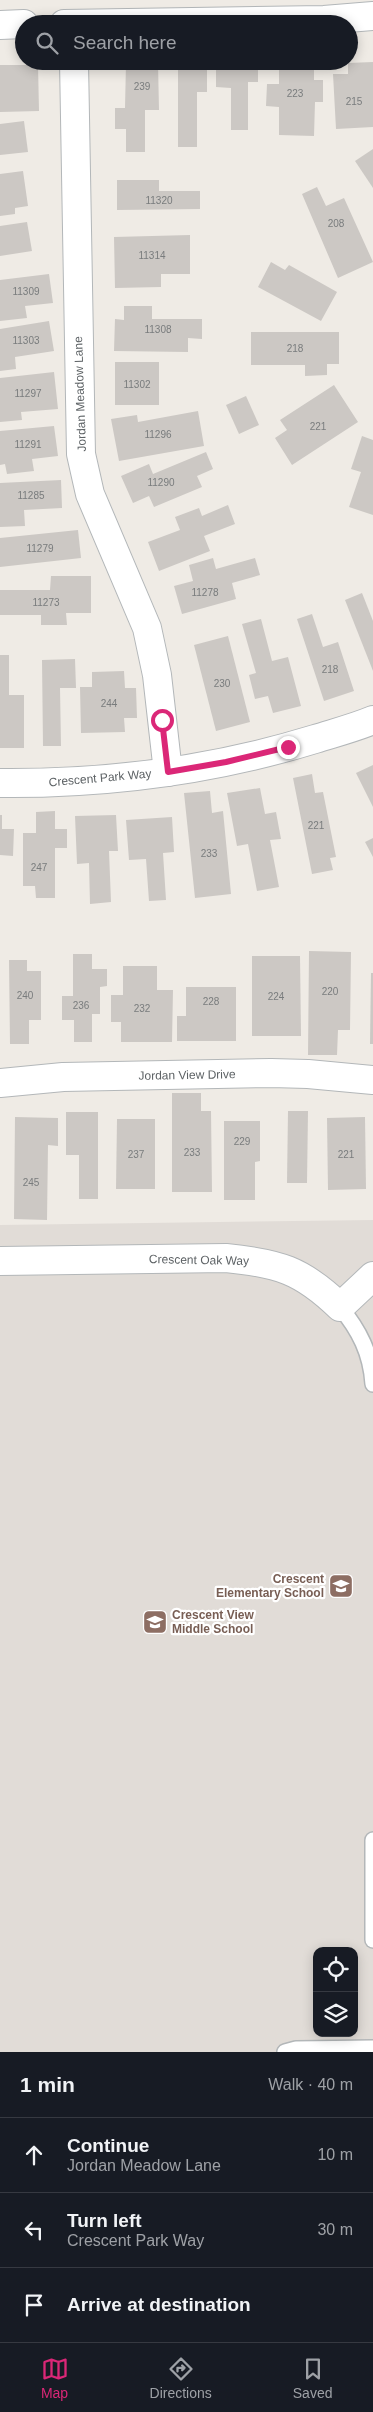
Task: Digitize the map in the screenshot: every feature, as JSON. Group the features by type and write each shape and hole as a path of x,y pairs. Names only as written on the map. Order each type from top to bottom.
{"street":[{"path":"358,17 373,16"},
{"path":"0,25 15,24"},
{"name":"Jordan Meadow Lane","path":"74,70 81,454 96,512 147,628 156,674 168,772"},
{"name":"Crescent Park Way","path":"0,783 114,779 168,772 226,762 288,747 373,720"},
{"name":"Jordan View Drive","path":"0,1083 63,1077 271,1073 308,1074 373,1080"},
{"name":"Crescent Oak Way","path":"0,1262 226,1258 258,1261 289,1270 317,1285 340,1307"},
{"path":"340,1307 373,1276"}],"lane":[{"path":"340,1307 355,1326 366,1348 373,1384"},
{"path":"373,1840 373,1940"},
{"path":"285,2052 296,2049 373,2048"}],"shaded area":[{"name":"Crescent View Middle School","path":"373,1220 373,2052 0,2052 0,1225"}],"building":[{"path":"373,62 373,127 336,129 333,74 348,74 348,70 358,70 358,63"},
{"path":"0,65 15,65 15,70 38,70 39,111 0,112"},
{"path":"126,70 158,70 159,110 145,110 145,152 126,152 126,129 115,129 115,108 125,108"},
{"path":"178,70 207,70 207,92 197,92 197,147 178,147"},
{"path":"216,70 258,70 258,82 248,82 248,130 231,130 231,88 216,87"},
{"path":"279,70 314,70 314,80 323,80 323,102 315,102 314,136 279,135 279,107 266,106 267,84 279,84"},
{"path":"24,121 28,152 0,155 0,124"},
{"path":"373,149 373,188 355,161"},
{"path":"23,171 28,206 15,208 15,214 0,216 0,174"},
{"path":"117,180 159,180 159,191 200,191 200,209 117,210"},
{"path":"317,187 326,206 344,198 373,262 338,278 302,194"},
{"path":"27,222 32,251 0,256 0,226"},
{"path":"190,235 190,274 161,274 161,287 115,288 114,237"},
{"path":"271,262 285,270 289,265 337,292 321,321 258,287"},
{"path":"49,274 53,303 25,306 27,318 0,321 0,280"},
{"path":"124,306 152,306 152,319 202,319 202,339 188,338 188,352 114,351 115,319 124,320"},
{"path":"49,321 54,351 15,357 16,369 0,371 0,329"},
{"path":"251,332 339,332 339,364 327,364 327,375 305,376 305,365 251,365"},
{"path":"115,362 159,362 159,405 115,405"},
{"path":"54,372 58,409 21,412 22,420 0,422 0,378"},
{"path":"334,385 358,422 292,465 275,438 287,430 280,420"},
{"path":"246,396 259,425 239,434 226,405"},
{"path":"198,411 204,446 119,461 111,419 137,415 138,422"},
{"path":"54,426 58,456 32,459 34,471 7,474 5,464 0,465 0,431"},
{"path":"362,436 373,440 373,515 349,507 361,472 351,469"},
{"path":"206,452 213,469 197,476 202,487 154,507 149,496 133,503 121,476 149,464 153,474"},
{"path":"61,480 62,508 24,510 25,526 0,527 0,483"},
{"path":"228,505 235,524 204,536 210,551 159,571 148,542 180,530 175,517 199,508 202,516"},
{"path":"78,530 81,558 0,567 0,538"},
{"path":"213,558 216,569 255,558 260,575 232,583 236,599 182,614 174,586 193,581 189,565"},
{"path":"51,576 91,576 91,613 66,613 67,625 41,625 41,615 0,615 0,590 50,590"},
{"path":"362,593 373,621 373,671 345,600"},
{"path":"312,614 323,647 338,642 354,691 324,701 297,619"},
{"path":"261,619 272,661 288,657 301,706 273,713 268,696 255,699 249,675 256,673 242,624"},
{"path":"228,636 250,722 216,731 194,645"},
{"path":"0,655 9,655 9,695 24,695 24,748 0,748"},
{"path":"75,659 76,688 60,688 61,746 43,746 42,660"},
{"path":"124,671 125,688 136,688 137,718 124,718 125,732 81,733 80,687 92,687 92,672"},
{"path":"373,765 373,807 356,773"},
{"path":"312,774 315,793 323,792 336,857 330,858 333,870 312,874 293,778"},
{"path":"260,788 265,814 276,812 281,839 270,840 279,887 257,891 248,844 237,846 227,793"},
{"path":"210,791 212,813 223,811 231,894 195,898 184,793"},
{"path":"55,811 55,829 67,829 67,848 55,848 55,898 36,898 35,886 23,886 23,833 36,833 36,812"},
{"path":"0,815 2,815 2,829 14,829 13,856 0,855"},
{"path":"116,815 118,851 109,851 111,902 90,904 89,863 77,864 75,816"},
{"path":"172,817 174,852 163,853 166,900 149,901 146,859 129,860 126,820"},
{"path":"373,838 373,857 365,842"},
{"path":"309,951 351,952 350,1030 338,1030 337,1055 308,1055"},
{"path":"73,954 92,954 92,969 107,969 107,986 100,987 100,1014 92,1014 92,1042 74,1042 74,1020 62,1020 62,996 73,996"},
{"path":"252,956 300,956 301,1036 252,1036"},
{"path":"9,960 27,960 27,971 41,971 41,1020 29,1020 29,1044 10,1044"},
{"path":"123,966 157,966 157,990 173,990 172,1042 121,1042 121,1022 111,1022 111,995 123,995"},
{"path":"371,973 373,973 373,1044 370,1044"},
{"path":"186,987 236,987 236,1041 177,1041 177,1016 186,1016"},
{"path":"172,1093 201,1093 201,1111 211,1111 212,1192 172,1192"},
{"path":"288,1111 308,1111 307,1183 287,1183"},
{"path":"66,1112 98,1112 98,1199 79,1199 79,1155 66,1155"},
{"path":"15,1117 58,1118 58,1146 48,1145 47,1220 14,1219"},
{"path":"365,1117 366,1189 328,1190 327,1118"},
{"path":"117,1119 155,1119 155,1189 116,1189"},
{"path":"224,1121 260,1121 260,1161 255,1162 255,1200 224,1200"}],"place":[{"name":"Crescent Elementary School","path":"341,1586"},
{"name":"Crescent View Middle School","path":"155,1622"}],"route":[{"path":"162,720 168,772 226,762 288,747"}]}
